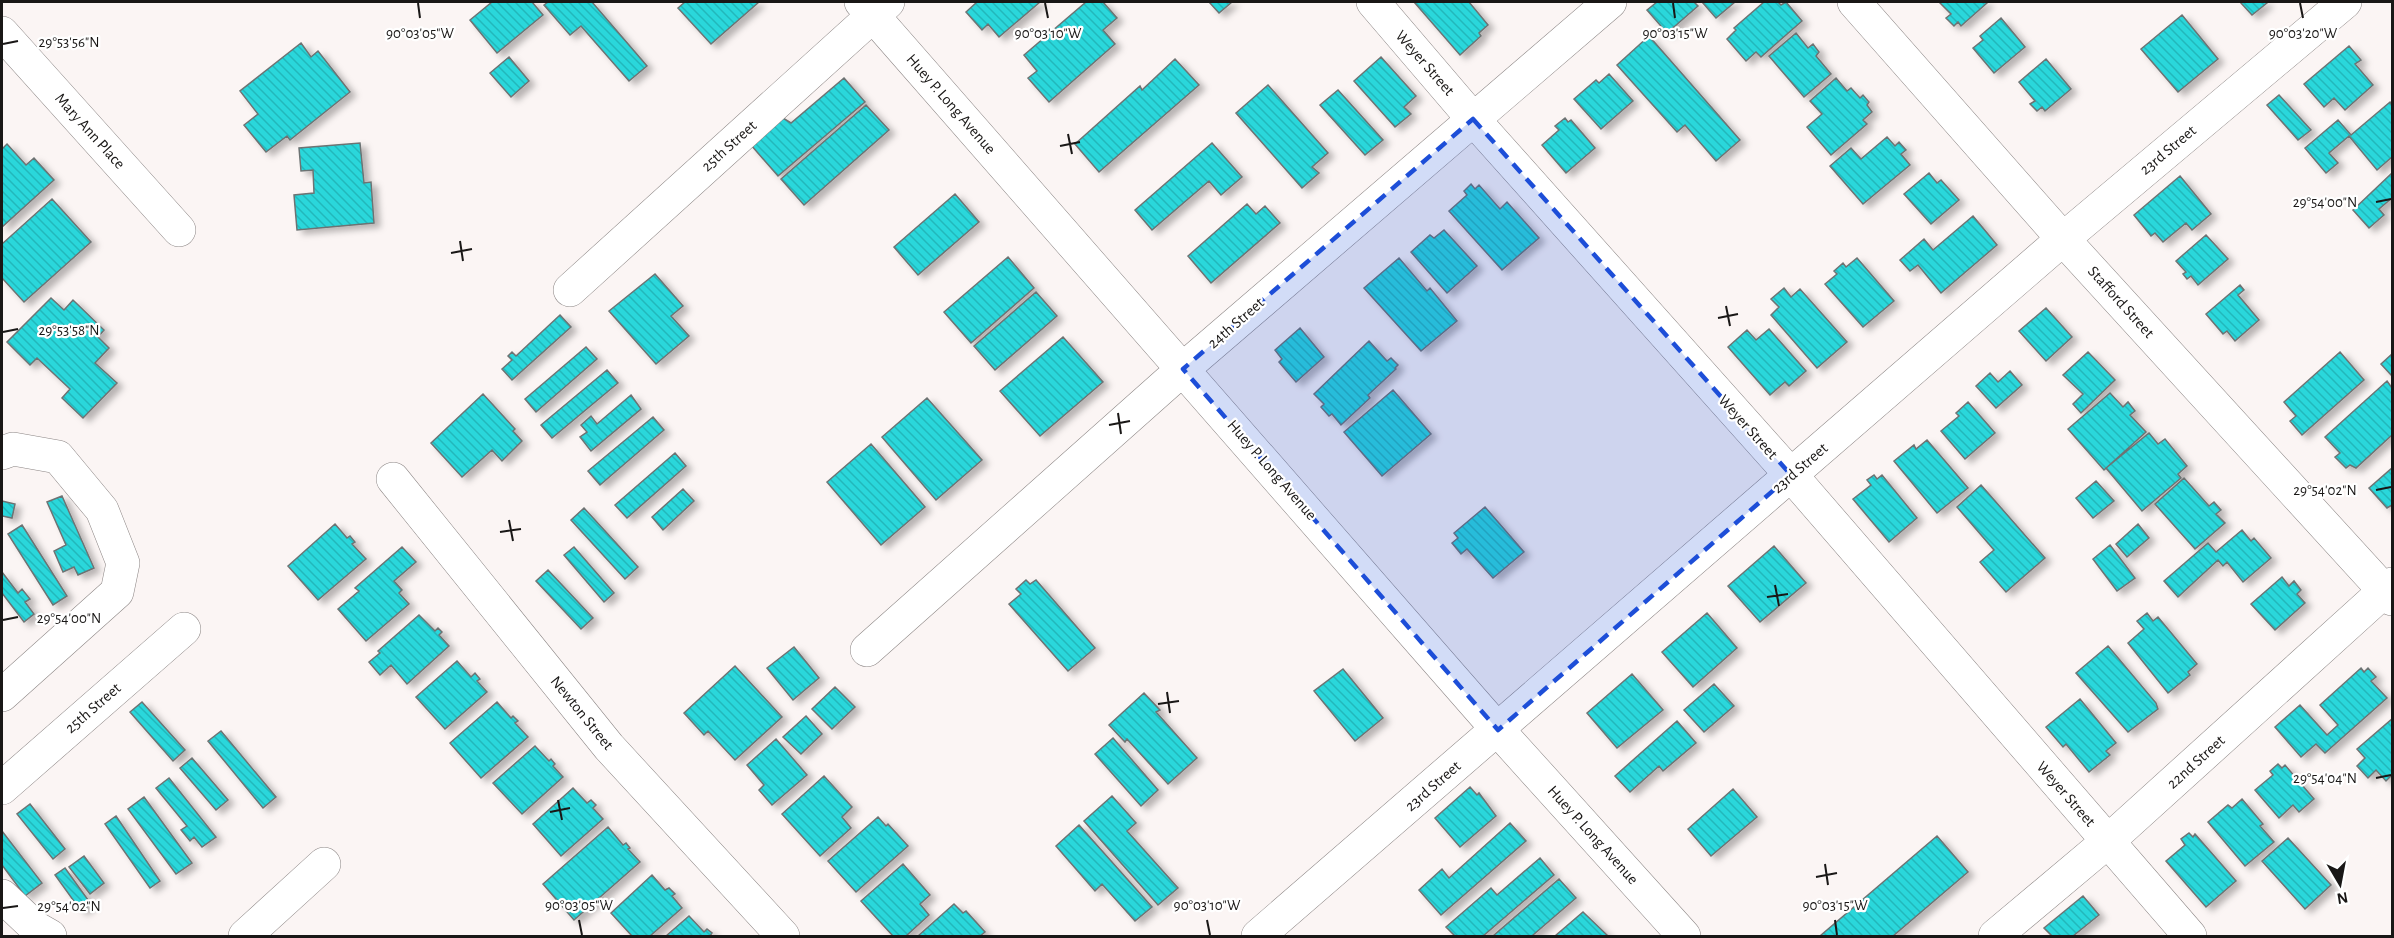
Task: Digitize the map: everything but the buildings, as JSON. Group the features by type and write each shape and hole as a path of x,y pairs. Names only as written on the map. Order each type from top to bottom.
{"street":[{"name":"Weyer Street","path":"1373,2 1473,119 1791,476 2190,936"},
{"name":"24th Street","path":"867,650 1183,369 1610,2"},
{"name":"Stafford Street","path":"1854,2 2063,239 2390,591"},
{"name":"23rd Street","path":"1258,936 2063,239 2345,2"},
{"name":"25th Street","path":"570,290 874,6"},
{"name":"Huey P. Long Avenue","path":"874,6 1183,369 1498,730 1684,936"},
{"name":"Mary Ann Place","path":"2,33 179,230"},
{"path":"2,453 13,449 58,457 102,510 123,563 117,592 2,695"},
{"name":"Newton Street","path":"393,479 609,747 783,936"},
{"name":"22nd Street","path":"1995,936 2107,842 2390,591"},
{"name":"25th Street","path":"2,788 184,629"},
{"path":"245,936 324,864"},
{"path":"2,896 36,928 50,936"}],"highlighted area":[{"path":"1473,119 1791,475 1498,730 1183,369"}]}
